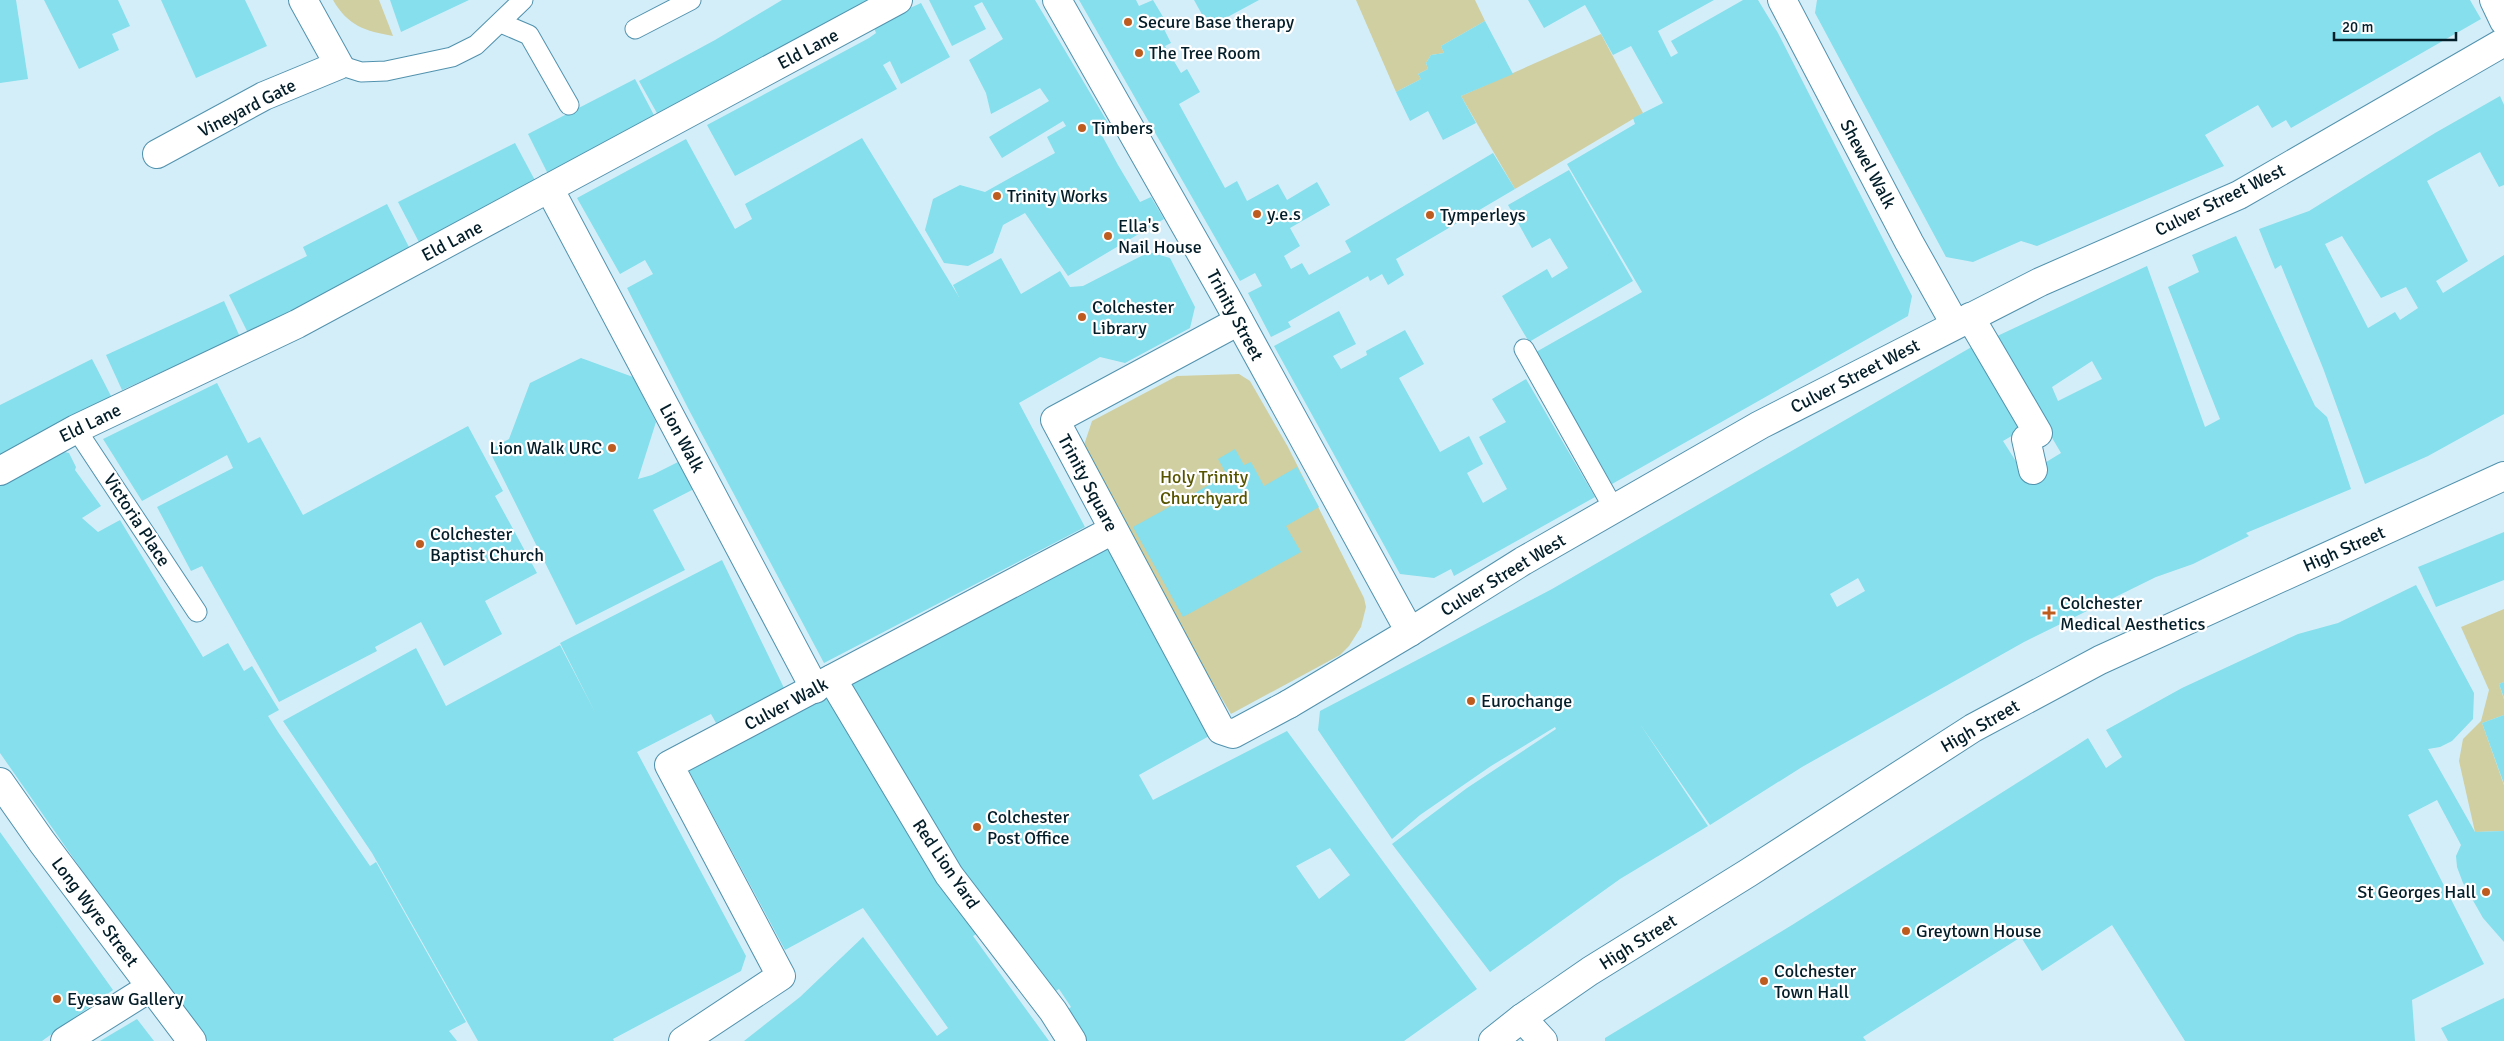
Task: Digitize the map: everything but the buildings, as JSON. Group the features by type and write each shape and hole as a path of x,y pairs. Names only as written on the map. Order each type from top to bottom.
{"street":[{"path":"303,0 339,65"},
{"name":"Eld Lane","path":"0,471 76,429 297,324 898,0"},
{"name":"Trinity Street","path":"1056,0 1239,321 1410,632"},
{"name":"Shewel Walk","path":"1782,1 1905,234 2038,434 2026,439 2033,470"},
{"name":"Culver Street West","path":"1221,730 1234,734 1289,704 1524,561 1760,425 2040,282 2239,194 2504,42"},
{"name":"Vineyard Gate","path":"157,154 264,96 339,65"},
{"name":"Lion Walk","path":"549,188 823,684"},
{"name":"Trinity Square","path":"1221,730 1055,420 1239,321"},
{"name":"High Street","path":"1493,1041 1522,1018 1590,971 1748,874 1973,728 2100,660 2504,476"},
{"name":"Culver Walk","path":"683,1041 781,976 670,765 1113,530"},
{"name":"Red Lion Yard","path":"823,684 949,875 1053,1011 1072,1041"},
{"name":"Long Wyre Street","path":"0,782 42,842 192,1041"},
{"path":"65,1041 151,987"},
{"path":"1522,1018 1543,1041"}],"lane":[{"path":"339,65 361,72 386,71 452,56 476,45 523,0"},
{"path":"635,29 691,0"},
{"path":"501,23 530,35 569,105"},
{"path":"1524,349 1614,509"},
{"name":"Victoria Place","path":"76,429 197,612"}],"green space":[{"path":"333,0 379,0 393,36 358,26 345,16"},
{"path":"1356,0 1475,0 1485,21 1441,46 1444,53 1431,55 1426,63 1428,69 1418,74 1421,79 1396,92"},
{"path":"1601,34 1643,113 1515,189 1461,96"},
{"name":"Holy Trinity Churchyard","path":"1239,374 1250,381 1288,447 1364,598 1366,607 1361,627 1349,646 1340,655 1231,714 1127,539 1083,448 1092,421 1177,376"},
{"path":"2504,609 2504,682 2499,684 2504,699 2504,715 2482,723 2504,785 2504,831 2475,832 2459,761 2463,739 2481,721 2489,690 2461,627"}],"place":[{"name":"Secure Base therapy","path":"1128,22"},
{"name":"The Tree Room","path":"1139,53"},
{"name":"Timbers","path":"1082,128"},
{"name":"Trinity Works","path":"997,196"},
{"name":"y.e.s","path":"1257,214"},
{"name":"Tymperleys","path":"1430,215"},
{"name":"Ella's Nail House","path":"1108,236"},
{"name":"Colchester Library","path":"1082,317"},
{"name":"Lion Walk URC","path":"612,448"},
{"name":"Colchester Baptist Church","path":"420,544"},
{"name":"Colchester Medical Aesthetics","path":"2049,613"},
{"name":"Eurochange","path":"1471,701"},
{"name":"Colchester Post Office","path":"977,827"},
{"name":"St Georges Hall","path":"2486,892"},
{"name":"Greytown House","path":"1906,931"},
{"name":"Colchester Town Hall","path":"1764,981"},
{"name":"Eyesaw Gallery","path":"57,999"}]}
